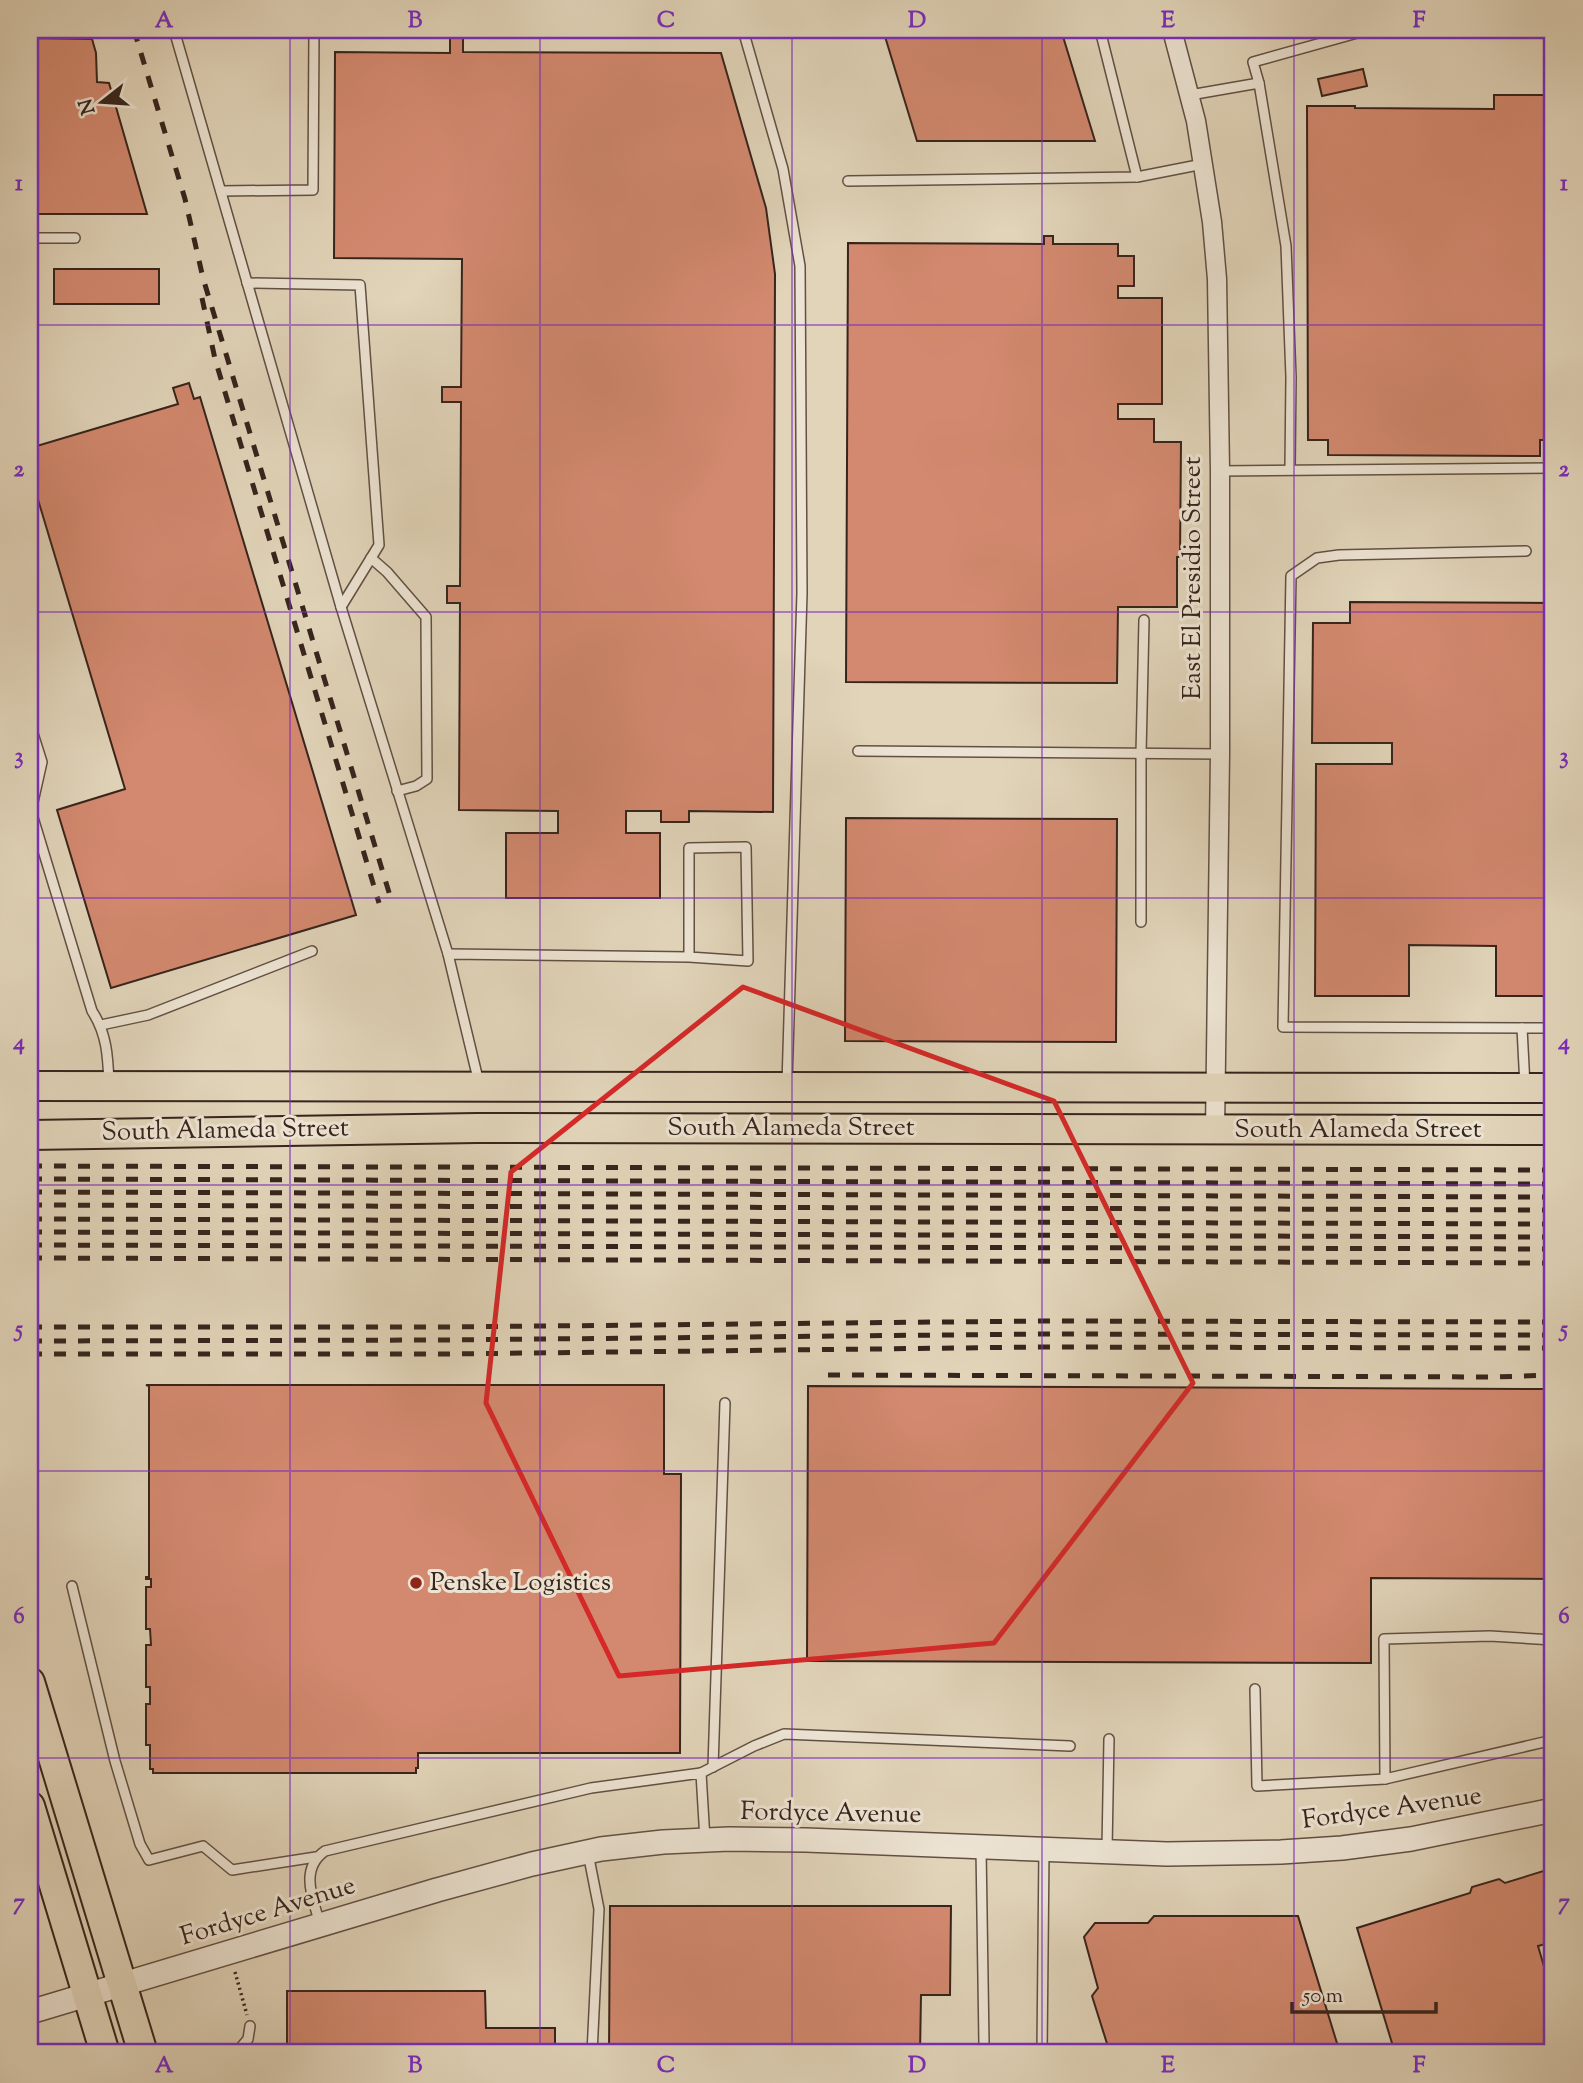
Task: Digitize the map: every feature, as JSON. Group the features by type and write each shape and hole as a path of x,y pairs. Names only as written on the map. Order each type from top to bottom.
{"main road":[{"path":"477,1128 480,1085"},
{"name":"South Alameda Street","path":"30,1086 1553,1088"},
{"path":"1525,1087 1525,1129"},
{"name":"South Alameda Street","path":"30,1135 477,1128 1553,1130"},
{"path":"30,1682 143,2053"},
{"path":"30,1806 104,2053"}],"street":[{"name":"East El Presidio Street","path":"1172,30 1190,95 1203,164 1217,279 1220,754 1215,1130"},
{"name":"Fordyce Avenue","path":"30,2012 88,1997 508,1870 588,1852 663,1842 806,1840 1107,1851 1281,1852 1411,1839 1553,1810"}],"lane":[{"path":"174,30 341,607 448,954 480,1085"},
{"path":"221,191 313,190 314,30"},
{"path":"743,30 783,169 800,266 802,593 787,1085"},
{"path":"1100,30 1137,177"},
{"path":"1290,468 1291,377 1286,246 1254,62 1368,30"},
{"path":"1190,95 1259,83"},
{"path":"848,181 1137,177 1203,164"},
{"path":"30,238 75,238"},
{"path":"247,283 360,285 379,545 341,607"},
{"path":"1220,471 1290,468 1553,468"},
{"path":"1526,551 1339,555 1317,558 1291,576 1283,1027 1553,1028"},
{"path":"371,558 387,572 426,617 427,779 416,786 397,791"},
{"path":"1141,922 1144,620"},
{"path":"30,724 42,762 31,811 92,1011 101,1025 108,1052 109,1086"},
{"path":"858,751 1220,754"},
{"path":"448,954 689,957 748,961 746,847 689,848 689,957"},
{"path":"101,1025 148,1015 312,951"},
{"path":"1522,1028 1525,1087"},
{"path":"713,1767 725,1403"},
{"path":"72,1586 116,1761 140,1844 149,1860 203,1846 232,1870 316,1857 335,1847 591,1788 701,1773 754,1746 785,1734 1070,1746"},
{"path":"1385,1779 1384,1639 1490,1636 1553,1640"},
{"path":"1255,1689 1257,1786 1385,1779 1553,1740"},
{"path":"1107,1851 1108,1739"},
{"path":"701,1773 705,1840"},
{"path":"981,1847 984,2044 987,2053"},
{"path":"1042,2053 1044,1849"},
{"path":"588,1852 598,1909 592,2053"},
{"path":"316,1857 309,1872 320,1926"},
{"path":"236,2053 248,2039 250,2026"},
{"path":"30,2053 64,2049 68,2053"}],"path":[{"path":"230,1953 250,2026"}],"highlighted area":[{"path":"743,987 1054,1101 1193,1383 994,1643 619,1676 486,1403 511,1172"}],"building":[{"path":"883,30 1061,30 1095,141 917,141"},
{"path":"450,36 463,36 463,52 721,53 766,208 775,274 773,812 689,811 689,822 661,822 661,811 626,811 626,833 660,833 660,898 506,898 506,833 558,833 558,811 459,810 460,603 447,603 447,586 460,586 461,402 442,402 442,387 461,387 462,259 334,258 335,52 450,53"},
{"path":"30,38 92,39 96,53 97,82 109,83 147,214 30,214"},
{"path":"1363,69 1367,86 1322,96 1318,79"},
{"path":"1494,95 1553,95 1553,440 1540,440 1540,456 1328,455 1328,440 1308,440 1307,106 1494,109"},
{"path":"1044,236 1053,236 1053,244 1118,244 1118,256 1134,256 1134,286 1118,286 1118,298 1162,298 1162,404 1118,404 1118,419 1154,419 1154,442 1181,442 1177,607 1118,607 1117,683 846,682 848,243 1044,244"},
{"path":"54,269 159,269 159,304 54,304"},
{"path":"189,383 194,399 200,397 356,915 111,988 57,810 125,789 30,473 30,448 178,404 173,388"},
{"path":"1350,602 1553,603 1553,996 1496,996 1496,946 1409,945 1409,996 1315,996 1316,764 1392,764 1392,743 1312,743 1313,623 1350,623"},
{"path":"846,818 1117,819 1116,1042 845,1041"},
{"name":"Penske Logistics","path":"146,1385 664,1385 664,1474 681,1474 680,1753 418,1753 416,1773 153,1773 153,1769 150,1769 150,1745 146,1745 146,1704 150,1704 150,1687 146,1687 146,1645 151,1645 150,1629 146,1629 146,1587 151,1587 151,1579 146,1579 149,1577 149,1386"},
{"path":"808,1386 1553,1389 1553,1579 1371,1578 1371,1663 807,1661"},
{"path":"1553,1868 1553,1942 1538,1946 1553,1997 1553,2053 1395,2053 1357,1928 1470,1893 1472,1887 1499,1879 1505,1883"},
{"path":"610,1906 951,1906 950,1995 921,1995 920,2053 609,2053"},
{"path":"1154,1916 1298,1916 1340,2053 1110,2053 1092,1996 1098,1988 1084,1937 1095,1923 1148,1923"},
{"path":"287,1991 485,1991 486,2028 555,2028 555,2053 287,2053"}],"railway":[{"path":"134,30 185,199 203,278 391,899"},
{"path":"202,298 215,359 379,903"},
{"path":"30,1166 1553,1170"},
{"path":"30,1179 1553,1184"},
{"path":"30,1192 1553,1197"},
{"path":"30,1205 1553,1210"},
{"path":"30,1219 1553,1224"},
{"path":"30,1232 1553,1237"},
{"path":"30,1245 1553,1249"},
{"path":"30,1258 1553,1263"},
{"path":"30,1327 446,1327 1041,1321 1553,1322"},
{"path":"30,1341 1042,1334 1553,1335"},
{"path":"30,1354 446,1354 1042,1347 1553,1348"},
{"path":"828,1375 1553,1375"}],"place":[{"name":"Penske Logistics","path":"416,1583"}]}
